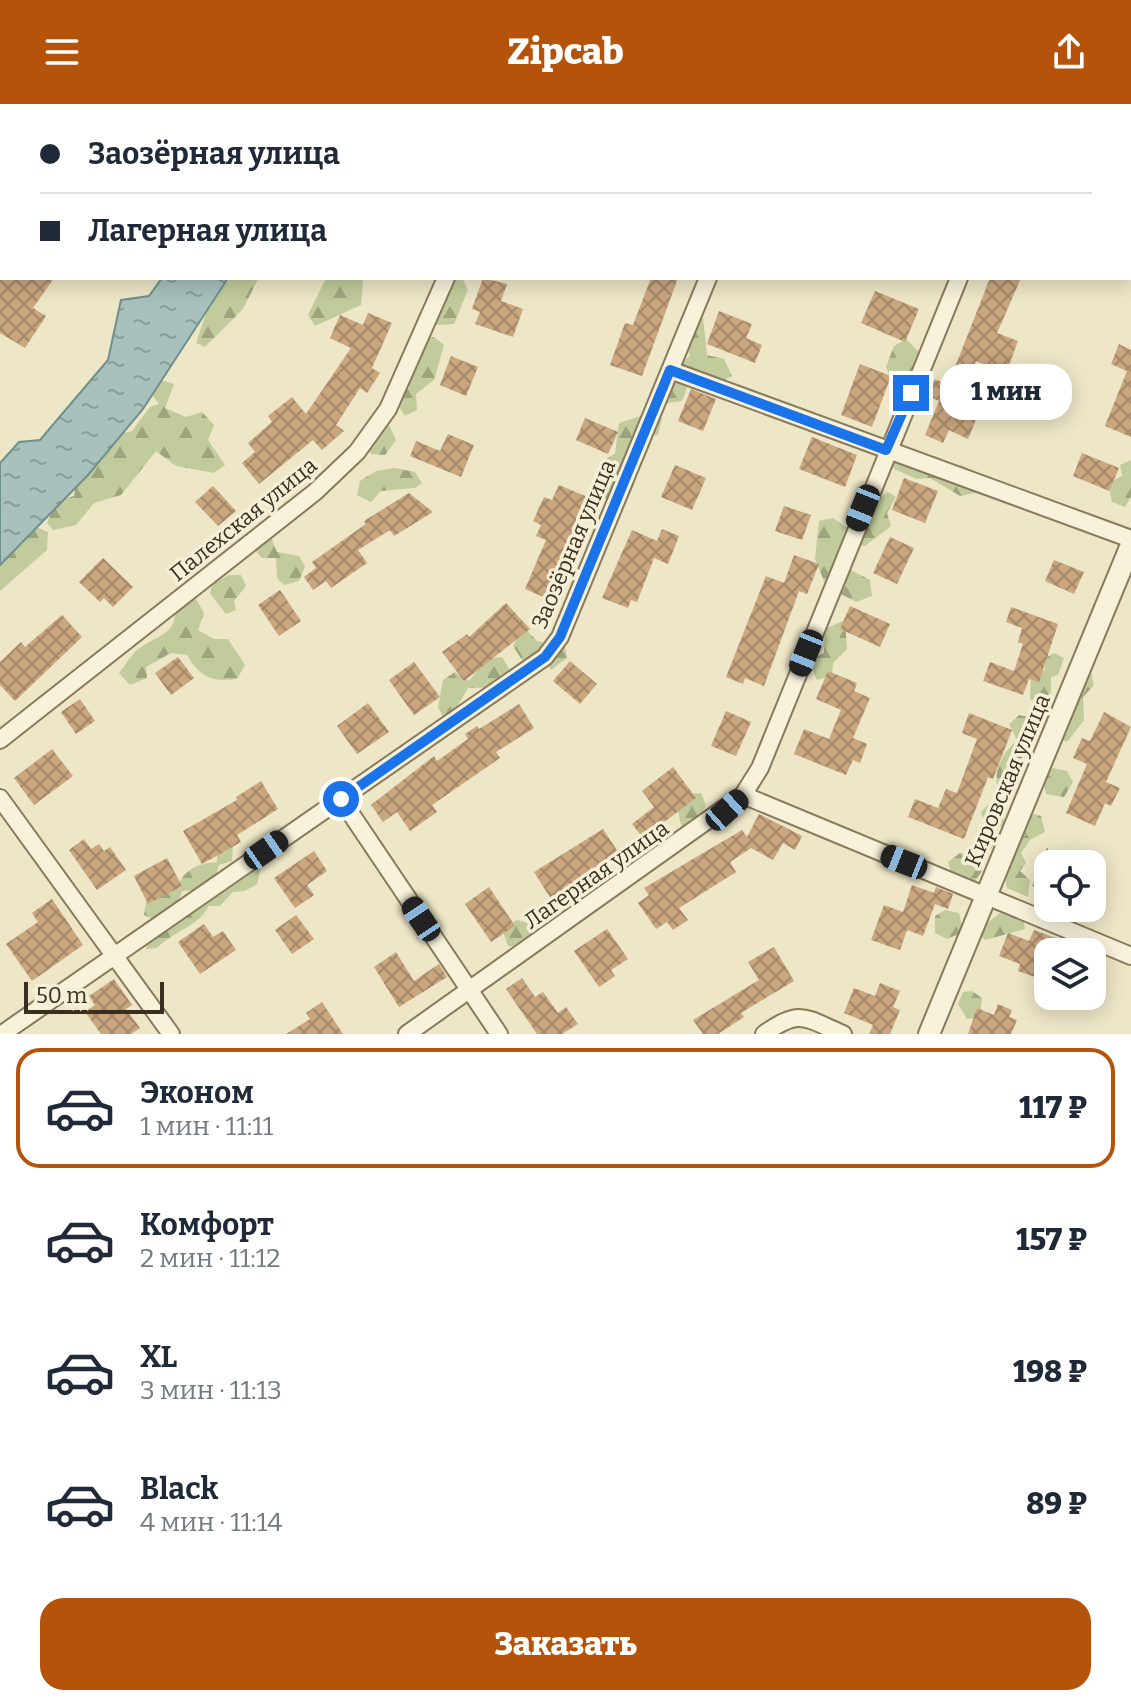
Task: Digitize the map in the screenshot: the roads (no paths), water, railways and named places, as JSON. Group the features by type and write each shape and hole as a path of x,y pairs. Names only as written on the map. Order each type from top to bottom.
{"street":[{"name":"Палехская улица","path":"0,740 315,492 357,452 388,409 445,280"},
{"name":"Заозёрная улица","path":"2,1034 545,657 560,637 707,280"},
{"name":"Лагерная улица","path":"407,1034 743,795 760,768 886,450 958,280"},
{"path":"670,370 1131,542"},
{"name":"Кировская улица","path":"929,1034 1131,542"},
{"path":"743,795 1131,956"},
{"path":"0,798 116,954 171,1034"},
{"path":"341,799 499,1034"},
{"path":"764,1034 787,1017 798,1015 843,1034"}],"water":[{"path":"161,280 227,280 143,409 88,475 0,565 0,463 19,442 40,440 108,360 121,300 149,296"}]}
